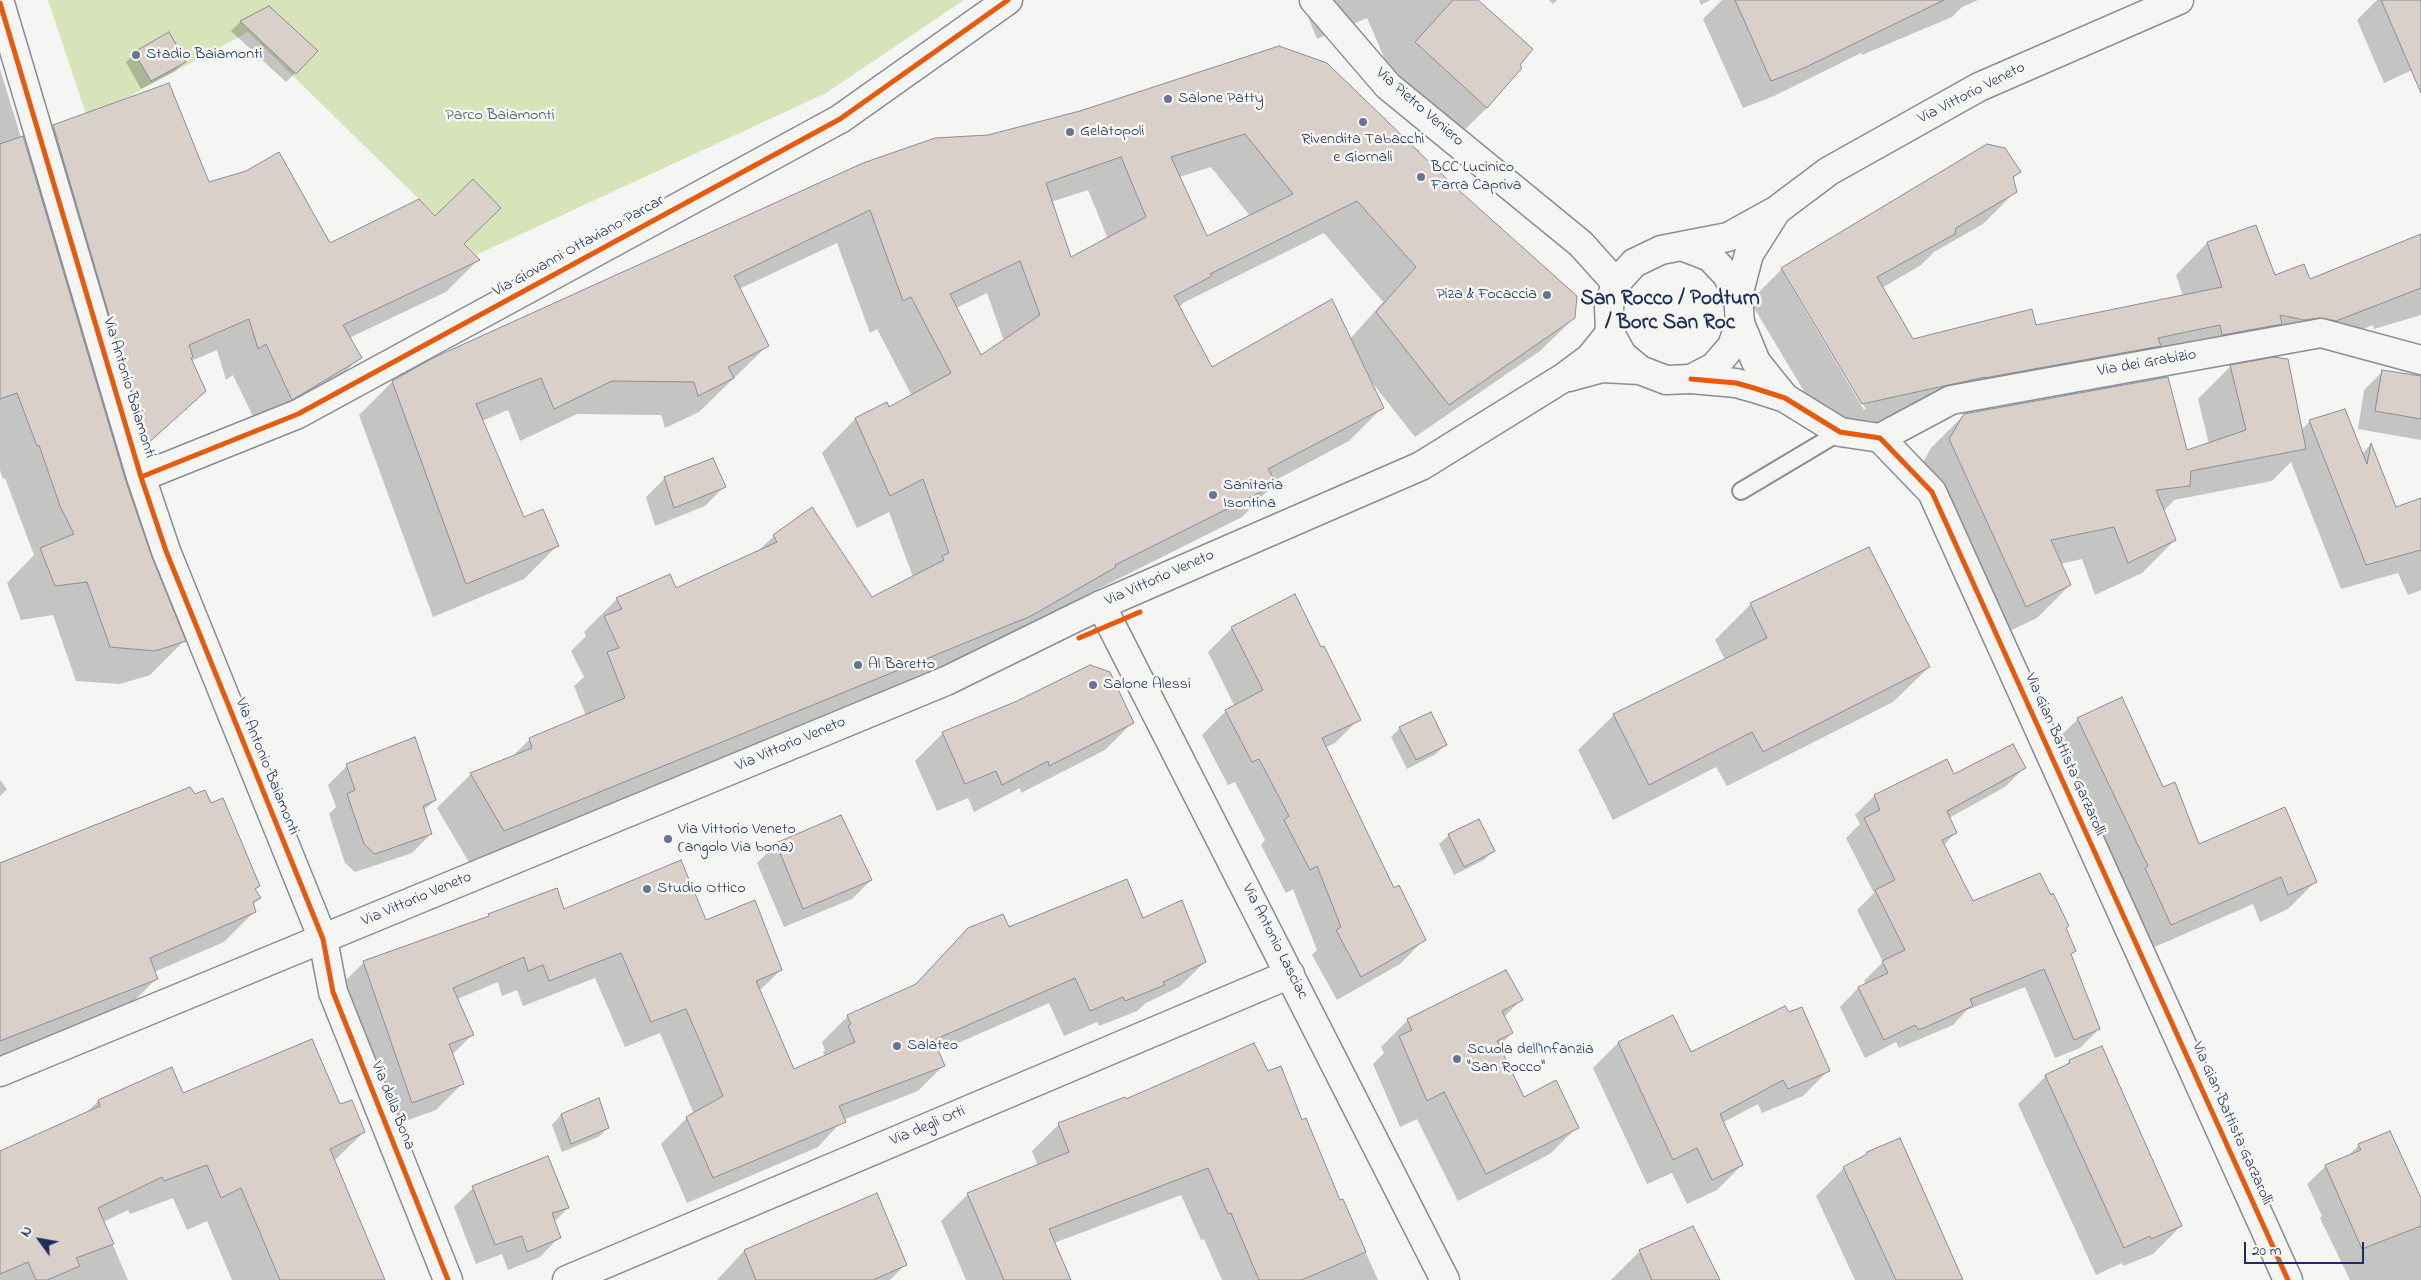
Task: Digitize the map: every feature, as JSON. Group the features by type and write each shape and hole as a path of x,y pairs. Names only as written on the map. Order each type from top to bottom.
{"street":[{"name":"Via Giovanni Ottaviano Parcar","path":"141,477 298,414 840,120 1008,0"},
{"name":"Via Pietro Veniero","path":"1314,0 1388,86 1581,244 1616,283"},
{"name":"Via Vittorio Veneto","path":"1640,370 1622,355 1610,333 1609,306 1616,283 1634,263 1661,250 1728,237 1777,210 1829,171 1979,87 2179,0"},
{"name":"Via Antonio Baiamonti","path":"0,3 141,477 166,551 323,939"},
{"name":"Via Vittorio Veneto","path":"1563,378 1602,368 1640,370 1666,380 1691,379 1714,367 1732,346 1740,323 1738,296 1749,254 1777,210"},
{"name":"Via Pietro Veniero","path":"1581,244 1634,263"},
{"name":"Via Vittorio Veneto","path":"1684,247 1710,257 1727,275 1738,296"},
{"path":"1740,323 1756,362 1785,398"},
{"name":"Via Vittorio Veneto","path":"0,1072 946,681 1101,605 1421,466 1563,378 1590,358 1610,333"},
{"name":"Via dei Grabizio","path":"1880,438 1952,400 2321,333 2421,360"},
{"path":"1691,379 1736,383 1785,398 1840,432 1880,438"},
{"name":"Via Gian Battista Garzarolli","path":"1880,438 1932,492 2288,1280"},
{"name":"Via Antonio Lasciac","path":"1101,605 1445,1280"},
{"name":"Via della Bona","path":"323,939 333,992 448,1280"},
{"name":"Via degli Orti","path":"567,1280 1290,974"}],"lane":[{"path":"1741,491 1840,432"}],"green space":[{"name":"Parco Baiamonti","path":"48,0 964,0 826,93 476,255 248,32 124,99 86,114"}],"building":[{"path":"1453,0 1478,0 1533,49 1520,65 1522,68 1487,108 1415,42"},
{"path":"1735,0 1944,0 1804,68 1771,81"},
{"path":"2381,0 2421,0 2421,93"},
{"path":"269,6 318,51 296,74 240,21"},
{"path":"169,32 186,62 151,81 134,52"},
{"path":"1279,46 1327,63 1453,185 1577,296 1575,318 1449,405 1376,312 1416,267 1357,201 1210,274 1212,276 1174,296 1212,367 1332,299 1384,408 1268,469 1277,484 1115,565 1116,567 1031,616 504,831 470,773 532,748 529,738 625,698 607,652 619,648 604,616 622,609 616,598 670,574 676,588 777,542 773,535 812,507 872,597 944,560 942,556 949,553 923,479 890,496 855,418 887,402 889,407 951,373 911,297 903,301 870,210 734,276 769,346 728,367 734,378 698,396 694,382 612,381 554,409 541,378 476,404 524,517 543,509 559,546 466,584 392,381 433,358 863,163 935,138 988,135 1080,111","holes":["1245,134 1293,194 1207,236 1171,157","1121,157 1146,217 1071,257 1046,183","1020,261 1040,315 981,355 950,294"]},
{"path":"169,83 209,182 246,171 279,152 330,243 419,199 435,216 473,179 501,208 464,244 480,260 343,325 362,358 292,400 266,344 258,349 249,319 189,345 193,357 191,358 206,391 147,444 53,125"},
{"path":"23,136 126,482 152,557 186,641 155,651 110,647 87,582 55,586 40,548 74,534 60,506 39,445 37,446 17,393 0,399 0,144"},
{"path":"1987,144 2005,148 2021,172 2013,177 2017,192 1956,228 1955,234 1877,277 1913,339 2032,309 2036,325 2222,287 2207,242 2256,225 2275,275 2304,264 2310,279 2421,234 2421,288 2336,321 2319,318 2304,320 2280,315 2282,324 2222,335 2220,325 2158,338 2161,346 1985,377 1862,404 1781,268"},
{"path":"2274,357 2288,359 2306,449 2191,471 2190,486 2156,490 2176,540 2128,563 2114,527 2051,540 2071,585 2026,607 1949,439 1964,414 2168,377 2187,450 2246,430 2230,365"},
{"path":"2382,370 2421,376 2421,419 2375,411"},
{"path":"2345,409 2367,464 2371,443 2396,507 2421,498 2421,550 2366,565 2309,420"},
{"path":"713,458 726,487 674,508 664,477"},
{"path":"1869,547 1930,667 1763,752 1752,732 1649,785 1613,714 1767,638 1750,603"},
{"path":"1295,594 1321,647 1324,646 1361,720 1322,738 1394,888 1399,885 1426,940 1361,977 1336,930 1341,927 1317,866 1310,870 1284,820 1289,816 1259,759 1252,762 1225,710 1263,690 1231,627"},
{"path":"1090,665 1110,672 1134,723 1049,766 1048,761 1002,785 996,771 965,784 942,732 1017,701"},
{"path":"2122,697 2163,787 2175,782 2199,844 2285,807 2317,882 2288,895 2281,877 2171,925 2145,868 2148,866 2077,718"},
{"path":"1431,712 1447,745 1416,760 1399,727"},
{"path":"415,737 436,800 423,806 432,834 375,854 364,844 347,794 355,790 346,764"},
{"path":"2013,744 2026,768 1947,811 1957,833 1942,840 1973,901 2040,873 2051,895 2053,893 2069,926 2066,928 2076,951 2071,954 2100,1029 2074,1040 2044,969 1970,999 1973,1006 1919,1030 1915,1025 1884,1040 1858,987 1888,973 1882,961 1905,950 1875,890 1895,880 1864,818 1880,810 1874,795 1947,759 1954,774"},
{"path":"190,787 195,794 205,790 211,803 223,798 260,886 255,889 261,898 253,902 256,912 150,958 158,979 0,1041 0,863"},
{"path":"841,815 872,880 803,909 776,843"},
{"path":"1479,819 1495,851 1464,867 1448,834"},
{"path":"681,860 706,920 755,900 782,970 756,981 794,1069 855,1042 848,1026 851,1024 847,1015 916,984 968,928 1003,914 1009,927 1127,879 1143,918 1182,900 1206,962 1163,982 1165,985 1125,1001 1123,997 1090,1011 1075,978 934,1040 945,1066 839,1106 846,1122 713,1178 686,1117 723,1096 686,1009 651,1022 621,953 549,981 543,965 528,971 524,957 453,988 474,1035 449,1044 464,1084 412,1103 363,961 489,916 488,914 557,888 564,909"},
{"name":"Scuola dell'Infanzia \"San Rocco\"","path":"1506,970 1523,1000 1502,1011 1513,1033 1497,1041 1524,1097 1556,1080 1579,1128 1486,1174 1444,1092 1427,1101 1399,1036 1412,1030 1407,1019"},
{"path":"1785,1006 1789,1012 1802,1007 1830,1071 1788,1089 1783,1080 1720,1114 1743,1165 1712,1180 1697,1148 1673,1160 1618,1042 1673,1015 1691,1052"},
{"path":"312,1039 340,1104 352,1100 365,1132 330,1149 385,1280 280,1280 241,1188 221,1198 207,1165 164,1181 162,1177 98,1208 114,1244 76,1258 80,1266 47,1280 36,1280 28,1262 0,1274 0,1151 100,1106 98,1100 172,1067 183,1093"},
{"path":"1254,1043 1268,1071 1281,1066 1302,1120 1306,1118 1340,1200 1343,1199 1366,1252 1302,1280 1259,1280 1231,1213 1228,1214 1208,1168 1049,1229 1071,1280 1004,1280 967,1193 1069,1152 1058,1123 1125,1097 1126,1099"},
{"path":"2102,1046 2182,1226 2151,1239 2150,1236 2124,1248 2045,1075 2070,1063 2069,1060"},
{"path":"599,1098 609,1128 571,1144 561,1114"},
{"path":"2390,1131 2421,1198 2421,1226 2362,1249 2325,1165 2361,1150 2358,1144"},
{"path":"1900,1138 1963,1280 1896,1280 1843,1167 1867,1154 1867,1152"},
{"path":"548,1156 569,1208 552,1213 561,1238 527,1252 522,1236 495,1245 472,1186"},
{"path":"877,1193 907,1265 873,1280 756,1280 744,1250"},
{"path":"1693,1226 1720,1280 1652,1280 1639,1250"}],"cycle path":[{"path":"141,477 298,414 840,119 1008,0"},
{"path":"0,3 141,477 166,551 323,939 333,992 448,1280"},
{"path":"1691,379 1736,383 1754,388 1785,398 1840,432 1880,438 1932,492 2288,1280"},
{"path":"1079,638 1140,612"}],"place":[{"name":"Stadio Baiamonti","path":"136,55"},
{"name":"Salone Patty","path":"1168,99"},
{"name":"Rivendita Tabacchi e Giornali","path":"1363,122"},
{"name":"Gelatopoli","path":"1070,132"},
{"name":"BCC Lucinico Farra Capriva","path":"1421,177"},
{"name":"Piza & Focaccia","path":"1547,295"},
{"name":"Sanitaria Isontina","path":"1213,495"},
{"name":"Al Baretto","path":"858,665"},
{"name":"Salone Alessi","path":"1093,685"},
{"name":"Via Vittorio Veneto (angolo Via bona)","path":"668,839"},
{"name":"Studio Ottico","path":"647,889"},
{"name":"Salateo","path":"897,1046"},
{"name":"Scuola dell'Infanzia \"San Rocco\"","path":"1457,1059"}],"district":[{"name":"San Rocco / Podturn / Borc San Roc","path":"1670,313"}]}
